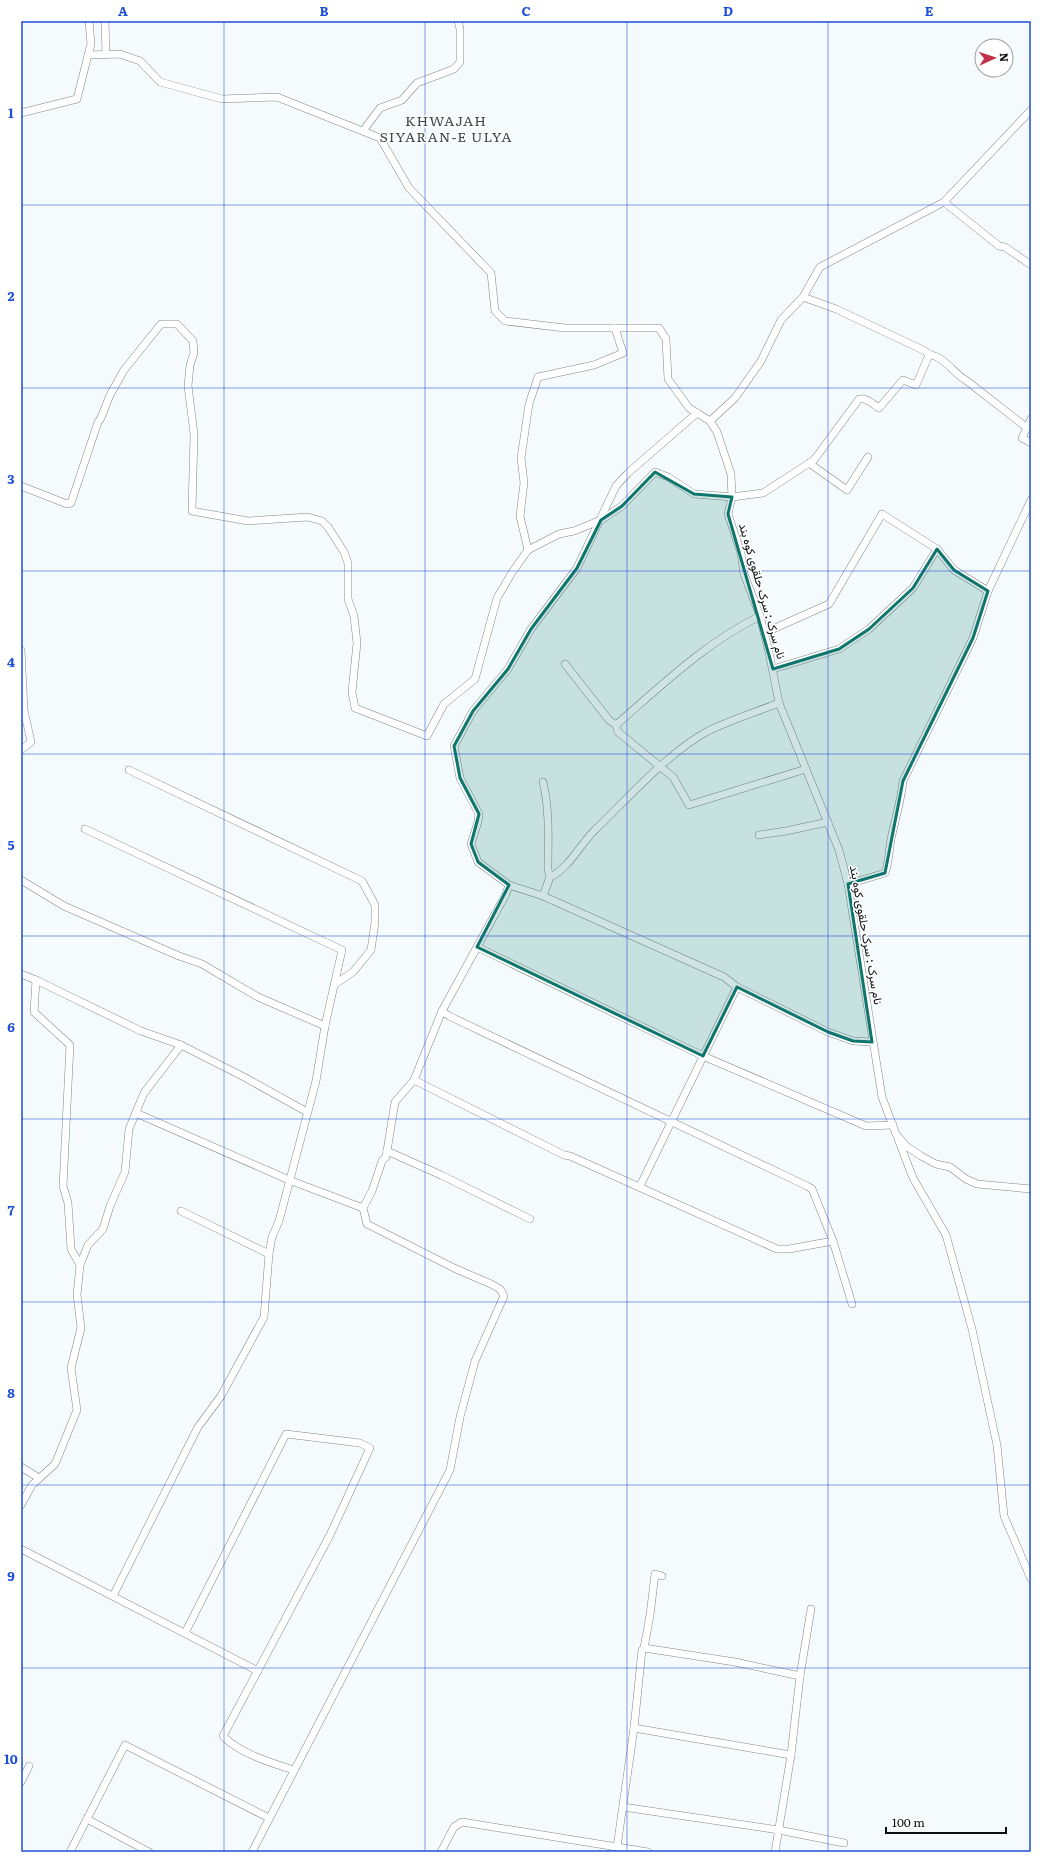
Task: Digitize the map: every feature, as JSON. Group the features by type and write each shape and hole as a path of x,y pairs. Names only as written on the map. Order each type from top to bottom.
{"street":[{"path":"21,113 77,99 91,44 89,21"},
{"path":"106,21 106,55"},
{"path":"363,131 380,108 402,100 417,83 454,69 460,62 460,29 458,21"},
{"path":"88,55 120,54 140,61 160,82 222,99 261,96 277,97 380,138 409,188 491,273 495,312 505,321 565,328 659,328 666,339 668,379 689,408 710,421 735,398 761,361 781,320 803,297 820,267 944,202 1031,110"},
{"path":"944,202 999,246 1005,247 1031,265"},
{"path":"803,297 836,309 923,350 929,355 937,357 956,371 959,377 967,381 1026,428"},
{"path":"21,486 67,504 71,503 98,422 110,394 124,370 161,324 177,324 193,341 194,353 190,365 188,386 194,434 192,511 248,521 308,516 322,520 344,552 348,563 348,599 354,616 357,643 352,692 355,708 427,736 444,704 475,678 497,598 513,571 528,550 559,534 574,531 601,520 622,506 654,472 668,476 694,494 732,497 763,493 814,460 859,399 862,398 869,401 879,408 903,380 916,385 929,355"},
{"path":"528,550 520,516 524,483 521,458 529,404 538,377 594,365 623,353 615,328"},
{"path":"697,413 628,473 616,486 577,568 532,629 508,669 473,711 454,746 460,778 478,814 478,822 471,844 478,862 508,885 542,896 724,977 737,987 828,1032 853,1041 872,1042"},
{"path":"1031,419 1022,438 1031,443"},
{"name":"نام سرک : سرک حلقوی کوه بند","path":"710,421 717,432 731,474 732,497 728,514 741,553 744,574 760,616 774,669 779,703 839,850 848,884 872,1042 882,1097 892,1125 896,1134 906,1146 920,1156 936,1164 950,1167 966,1179 976,1184 1031,1188"},
{"path":"809,463 847,490 868,457"},
{"path":"848,884 885,873 889,863 891,840 901,800 903,781 973,638 988,591 1031,500"},
{"path":"764,633 830,604 882,514 937,549 954,570 988,591"},
{"path":"774,669 839,649 869,629 913,588 937,549"},
{"path":"616,725 690,661 738,627 760,616"},
{"path":"21,650 24,710 31,742 21,750"},
{"path":"565,664 604,714 616,725 618,732 673,777 689,805 806,769"},
{"path":"550,877 557,874 566,866 581,844 596,828 677,751 708,731 779,703"},
{"path":"129,770 362,881 375,905 375,922 371,950 353,972 335,984"},
{"path":"542,896 550,877 548,870 548,826 543,782"},
{"path":"759,835 828,822"},
{"path":"85,829 342,950 325,1026 316,1081 279,1221 272,1237 269,1254 264,1317 221,1396 198,1427 113,1596"},
{"path":"21,880 64,906 179,956 202,964 258,997 325,1026"},
{"path":"252,1852 450,1470 460,1417 475,1361 504,1296 500,1289 491,1284 454,1268 367,1224 363,1208 372,1191 387,1151 395,1102 414,1080 442,1010 506,894 508,885"},
{"path":"477,947 703,1056 866,1126 892,1125"},
{"path":"21,974 141,1031 181,1046 244,1077 307,1112"},
{"path":"36,980 34,1012 70,1045 63,1186 68,1203 71,1249 80,1265"},
{"path":"640,1186 737,987"},
{"path":"442,1010 449,1016 812,1189 833,1241 852,1304"},
{"path":"21,1505 32,1485 55,1464 77,1410 71,1368 81,1328 77,1295 80,1265 88,1245 103,1229 110,1206 125,1172 129,1129 144,1093 181,1046"},
{"path":"414,1080 564,1155 570,1156 640,1186 776,1249 790,1249 833,1241"},
{"path":"136,1113 289,1180 363,1208"},
{"path":"896,1134 913,1178 946,1235 972,1329 997,1445 1004,1516 1031,1579"},
{"path":"387,1151 442,1175 530,1219"},
{"path":"180,1211 269,1254"},
{"path":"185,1633 286,1434 360,1443 370,1448 330,1535 223,1736 234,1745 261,1759 294,1770"},
{"path":"21,1467 39,1478"},
{"path":"21,1549 258,1671"},
{"path":"617,1847 634,1728 639,1666 650,1615 655,1574 662,1576"},
{"path":"775,1852 792,1755 800,1676 811,1609"},
{"path":"644,1648 735,1662 800,1676"},
{"path":"634,1728 792,1755"},
{"path":"70,1852 125,1745 269,1818"},
{"path":"21,1782 29,1766"},
{"path":"623,1807 779,1830 844,1843"},
{"path":"87,1819 149,1852"},
{"path":"441,1852 454,1827 462,1822 648,1852"}],"highlighted area":[{"path":"655,472 694,494 732,497 728,514 773,669 839,649 869,629 913,588 937,549 954,570 988,591 973,638 903,781 885,873 848,884 872,1042 853,1041 828,1032 737,987 703,1056 477,947 509,885 478,862 471,844 479,814 460,778 454,746 473,711 508,669 531,629 577,568 601,520 622,506"}],"district":[{"name":"KHWAJAH SIYARAN-E ULYA","path":"446,130"}]}
